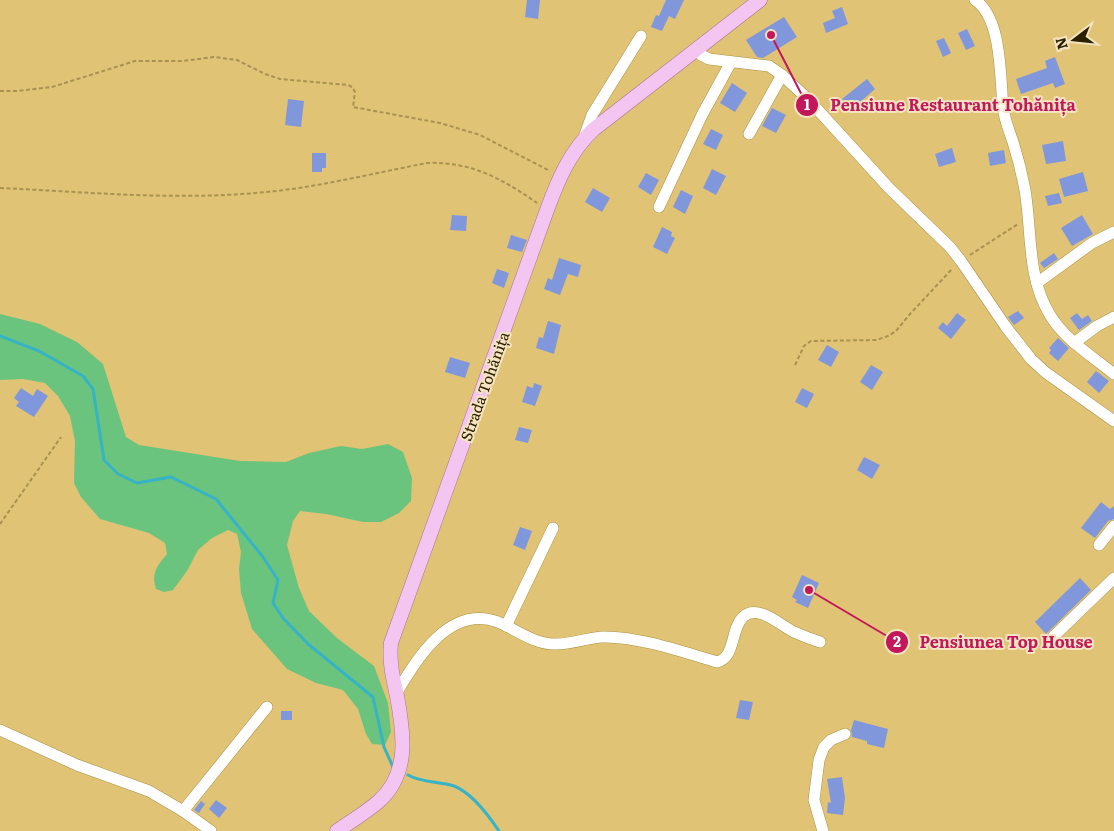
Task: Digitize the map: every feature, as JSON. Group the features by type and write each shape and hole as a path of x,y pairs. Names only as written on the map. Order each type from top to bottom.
{"main road":[{"name":"Strada Tohănița","path":"337,831 378,802 394,783 399,772 403,748 390,656 395,628 561,176 576,148 594,129 760,0"}],"street":[{"path":"975,0 983,5 990,16 992,25 1002,73 1003,107 1006,123 1021,170 1025,191 1032,260 1037,283 1050,316 1074,343 1114,374"},
{"path":"583,140 592,115 642,36"},
{"path":"697,49 704,58 769,66 782,75 808,99 889,188 950,247 1006,328 1031,359 1045,372 1114,421"},
{"path":"659,207 702,115 731,62"},
{"path":"748,134 782,75"},
{"path":"1037,283 1092,244 1114,232"},
{"path":"1074,343 1097,326 1114,317"},
{"path":"1100,545 1114,526"},
{"path":"506,626 554,528"},
{"path":"1052,637 1114,578"},
{"path":"396,694 414,663 429,645 450,628 466,620 496,621 542,642 554,644 602,637 624,638 717,662 727,656 737,624 749,612 763,614 794,632 820,642"},
{"path":"183,811 267,707"},
{"path":"0,730 76,764 149,791 183,811 211,831"},
{"path":"822,831 814,800 819,760 824,747 831,740 845,734"}],"path":[{"path":"0,91 18,91 52,86 135,61 176,62 225,57 280,79 348,85 355,92 352,107 440,123 480,135 561,176"},
{"path":"0,188 165,196 214,196 314,186 427,162 446,162 480,170 520,191 547,210"},
{"path":"795,365 804,346 811,341 876,340 896,331 944,276 961,261 1000,237 1028,216"},
{"path":"0,524 61,436"}],"green space":[{"path":"0,314 40,324 77,342 103,364 126,437 139,445 240,461 286,462 309,453 341,446 362,449 388,444 403,452 412,478 411,501 399,513 381,522 363,522 326,514 300,511 293,521 287,545 299,588 309,611 337,638 374,666 388,703 391,732 385,745 372,744 366,734 358,709 343,690 316,683 287,669 252,629 241,593 239,569 241,552 237,534 228,530 212,538 198,550 187,571 173,590 164,592 156,589 155,574 158,566 167,554 165,543 149,533 100,519 81,497 74,483 75,441 70,416 58,396 45,383 23,379 0,380"}],"building":[{"path":"527,0 540,0 538,19 525,17"},
{"path":"666,0 684,0 675,19 669,16 662,31 651,27 656,15 659,16"},
{"path":"842,7 848,24 826,33 823,23 835,18 832,11"},
{"path":"784,17 797,37 763,58 757,57 746,40"},
{"path":"967,29 975,46 966,50 958,33"},
{"path":"944,38 951,53 943,57 936,41"},
{"path":"1055,57 1065,84 1055,88 1053,83 1021,94 1016,79 1047,68 1045,61"},
{"path":"867,79 875,89 851,110 842,99"},
{"path":"732,83 747,93 735,112 720,103"},
{"path":"288,99 304,101 301,127 285,125"},
{"path":"772,108 786,115 776,133 762,126"},
{"path":"711,129 723,135 716,150 703,144"},
{"path":"1063,141 1066,161 1046,164 1042,145"},
{"path":"952,148 956,162 939,167 935,154"},
{"path":"1004,150 1006,163 990,166 988,153"},
{"path":"312,153 326,153 326,168 322,168 322,172 312,172"},
{"path":"712,169 726,176 716,195 703,188"},
{"path":"1083,172 1088,191 1064,197 1059,179"},
{"path":"646,173 659,180 651,195 638,187"},
{"path":"593,188 610,198 602,212 585,202"},
{"path":"681,190 693,196 685,214 673,207"},
{"path":"1059,193 1062,203 1048,206 1045,196"},
{"path":"452,215 467,216 466,231 450,230"},
{"path":"1082,215 1093,234 1072,246 1061,228"},
{"path":"662,227 672,232 671,236 675,238 667,254 653,247"},
{"path":"511,235 527,240 522,252 507,248"},
{"path":"1054,253 1058,259 1044,268 1040,263"},
{"path":"559,258 581,265 578,277 568,274 560,295 544,289 548,278 552,280"},
{"path":"497,269 509,273 504,288 492,283"},
{"path":"1018,311 1024,318 1014,325 1008,317"},
{"path":"957,313 966,320 951,339 938,328 943,322 947,326"},
{"path":"1077,313 1082,319 1088,315 1092,321 1079,330 1070,318"},
{"path":"548,321 561,325 554,354 536,348 539,337 543,338"},
{"path":"1058,338 1069,348 1058,361 1049,353 1051,350 1049,348"},
{"path":"827,345 839,352 831,367 818,360"},
{"path":"450,357 470,363 465,378 445,372"},
{"path":"871,365 883,372 872,390 860,382"},
{"path":"1096,371 1109,381 1099,393 1087,382"},
{"path":"534,383 542,386 535,406 522,402 527,386 533,388"},
{"path":"21,388 33,396 37,389 48,396 34,417 16,406 19,402 14,398"},
{"path":"802,388 814,394 807,408 795,402"},
{"path":"519,427 532,430 528,443 515,440"},
{"path":"864,457 880,465 872,479 857,470"},
{"path":"1101,502 1110,509 1114,506 1114,519 1108,521 1095,538 1081,528"},
{"path":"520,527 532,531 525,550 513,545"},
{"path":"802,575 819,583 808,608 795,602 797,600 792,597"},
{"path":"1080,578 1091,590 1046,634 1035,622"},
{"path":"740,700 753,702 749,720 736,718"},
{"path":"281,711 292,711 292,720 281,720"},
{"path":"854,720 888,729 884,748 867,744 867,741 852,737 851,730"},
{"path":"842,777 845,798 843,815 827,813 828,802 831,803 827,779"},
{"path":"216,800 227,808 219,818 209,809"},
{"path":"201,801 205,804 199,813 194,810"}],"waterway":[{"path":"0,336 39,351 83,376 93,389 104,460 118,474 137,483 171,477 216,499 263,557 278,580 273,603 283,618 308,644 373,697 384,747 393,767"},
{"path":"408,775 413,778 448,784 461,789 480,806 499,831"}],"place":[{"name":"Pensiune Restaurant Tohănița","path":"771,35"},
{"name":"Pensiunea Top House","path":"809,590"}]}
